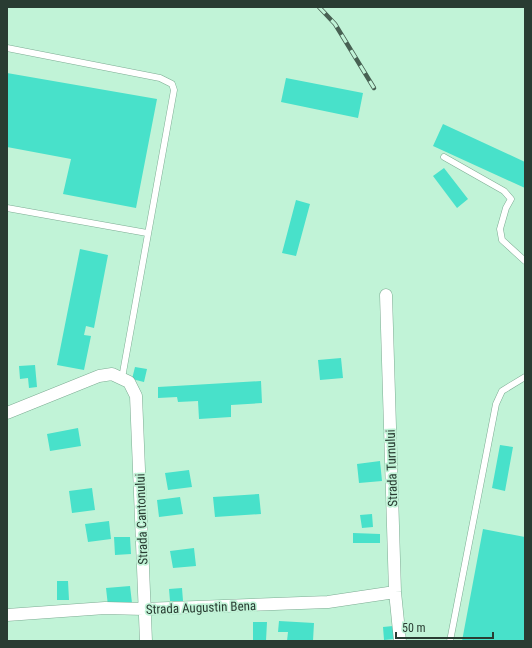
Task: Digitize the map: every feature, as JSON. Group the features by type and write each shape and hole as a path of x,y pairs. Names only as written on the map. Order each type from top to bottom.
{"street":[{"name":"Strada Turnului","path":"386,295 395,592 400,641"},
{"path":"7,413 98,376 112,374 122,378"},
{"name":"Strada Cantonului","path":"122,378 129,382 136,396 146,641"},
{"name":"Strada Augustin Bena","path":"7,615 105,608 144,609 328,602 395,592"}],"lane":[{"path":"7,48 160,78 172,84 174,90 122,378"},
{"path":"444,157 504,191 508,195 511,199 506,208 500,229 502,240 525,261"},
{"path":"7,208 147,233"},
{"path":"450,641 496,404 502,391 525,377"}],"building":[{"path":"7,73 157,99 136,208 63,194 71,159 7,147"},
{"path":"286,78 363,93 358,118 281,102"},
{"path":"443,124 525,162 525,188 433,146"},
{"path":"444,168 468,199 457,208 433,176"},
{"path":"296,200 310,204 296,256 282,253"},
{"path":"80,249 108,255 94,328 86,326 84,335 91,336 84,370 57,365"},
{"path":"341,358 343,378 320,380 318,360"},
{"path":"35,365 37,387 29,388 28,378 20,379 19,366"},
{"path":"135,367 147,369 144,382 132,379"},
{"path":"261,381 262,403 231,405 231,417 199,419 198,401 178,402 177,397 158,398 158,387"},
{"path":"78,428 81,446 50,451 47,434"},
{"path":"500,445 513,447 505,491 492,488"},
{"path":"380,461 382,481 359,483 357,464"},
{"path":"189,470 192,487 168,490 165,473"},
{"path":"92,488 95,510 72,513 69,491"},
{"path":"259,494 261,514 215,517 213,497"},
{"path":"180,497 183,514 159,517 157,500"},
{"path":"372,514 373,527 362,528 360,515"},
{"path":"109,521 111,539 88,542 85,524"},
{"path":"483,529 525,537 525,641 462,641"},
{"path":"353,533 380,534 380,543 353,543"},
{"path":"114,537 130,537 131,554 115,555"},
{"path":"194,548 196,566 173,568 170,551"},
{"path":"57,581 68,581 69,600 57,600"},
{"path":"130,586 132,603 108,606 106,588"},
{"path":"182,588 183,601 170,601 169,589"},
{"path":"279,621 314,623 313,641 287,641 288,632 278,632"},
{"path":"253,622 267,622 266,641 253,641"},
{"path":"393,626 394,639 384,640 383,627"}],"railway":[{"path":"319,7 335,24 374,88"}]}
